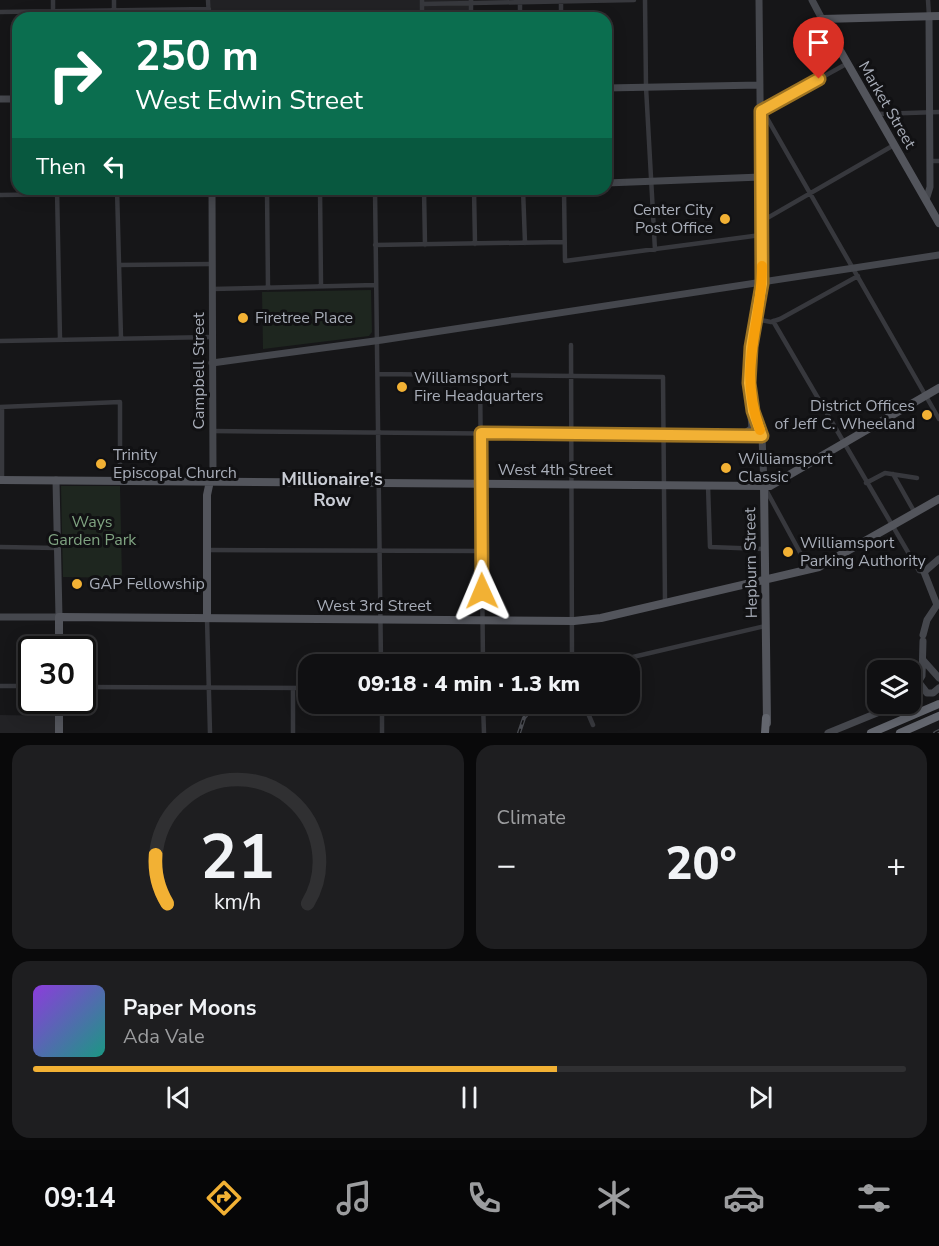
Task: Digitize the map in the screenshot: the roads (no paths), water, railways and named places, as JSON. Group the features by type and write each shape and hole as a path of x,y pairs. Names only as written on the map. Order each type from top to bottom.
{"highway":[{"path":"871,733 938,704"},
{"path":"900,733 939,716"},
{"path":"766,718 768,733"}],"main road":[{"path":"822,19 939,16"},
{"name":"Market Street","path":"822,19 939,223"},
{"name":"West 4th Street","path":"1,480 764,486 776,483 939,388"},
{"name":"Campbell Street","path":"207,618 207,495 210,481"},
{"name":"Hepburn Street","path":"764,486 766,718"},
{"name":"West 3rd Street","path":"59,617 574,621 601,618 827,564 939,499"},
{"path":"59,617 59,636"},
{"path":"59,714 59,733"}],"street":[{"path":"53,0 53,11"},
{"path":"114,0 114,10"},
{"path":"0,12 209,9 208,0"},
{"path":"422,2 634,0"},
{"path":"645,0 646,87 656,250"},
{"name":"Hepburn Street","path":"759,0 762,111 762,284 749,364 751,401 762,436 764,486"},
{"name":"Market Street","path":"812,0 822,19"},
{"path":"926,200 930,187 928,0"},
{"path":"848,63 762,111 939,419"},
{"path":"612,88 760,85"},
{"path":"877,114 939,112"},
{"path":"762,221 894,145"},
{"path":"930,161 939,161"},
{"path":"612,183 761,177"},
{"path":"57,195 60,339"},
{"path":"117,195 121,338"},
{"name":"Campbell Street","path":"210,481 213,474 212,195"},
{"path":"267,195 268,288"},
{"path":"320,195 321,286"},
{"path":"375,195 381,654"},
{"path":"424,195 425,245"},
{"path":"474,195 475,244"},
{"path":"523,195 525,243"},
{"path":"564,195 565,261 761,235"},
{"path":"375,245 564,243"},
{"path":"212,363 856,272 939,255"},
{"path":"119,265 212,264"},
{"path":"755,319 773,321 856,272"},
{"path":"212,289 376,285"},
{"path":"773,321 892,527 920,571 924,572 937,605 930,613 923,638 921,680 926,692"},
{"path":"0,341 212,337"},
{"path":"571,345 572,654"},
{"path":"378,374 663,377 665,603"},
{"path":"480,375 483,654"},
{"path":"741,435 752,428 751,401"},
{"path":"1,480 1,407 120,402 120,481"},
{"path":"212,431 762,436"},
{"path":"866,483 885,473 917,478"},
{"path":"893,474 915,513"},
{"path":"56,480 59,617"},
{"path":"708,486 710,547 764,549"},
{"path":"764,486 809,569"},
{"path":"0,547 58,548"},
{"path":"207,550 482,550"},
{"path":"924,572 939,559"},
{"name":"West 3rd Street","path":"0,617 59,617"},
{"name":"Campbell Street","path":"207,618 210,733"},
{"path":"640,655 765,626"},
{"path":"921,680 937,676 922,657"},
{"path":"0,686 18,686"},
{"path":"96,687 298,688"},
{"path":"293,688 293,733"},
{"path":"921,694 932,693 939,688"},
{"path":"382,714 382,733"},
{"path":"483,714 484,733"},
{"path":"588,714 593,725"},
{"path":"828,733 875,714"}],"railway":[{"path":"519,733 527,714"},
{"path":"935,733 939,731"}],"place":[{"name":"Center City Post Office","path":"725,219"},
{"name":"Firetree Place","path":"243,318"},
{"name":"Williamsport Fire Headquarters","path":"402,387"},
{"name":"District Offices of Jeff C. Wheeland","path":"927,415"},
{"name":"Trinity Episcopal Church","path":"101,464"},
{"name":"Williamsport Classic","path":"726,468"},
{"name":"Williamsport Parking Authority","path":"788,552"},
{"name":"GAP Fellowship","path":"77,584"}],"district":[{"name":"Millionaire's Row","path":"332,489"}],"park label":[{"name":"Ways Garden Park","path":"92,531"}]}
